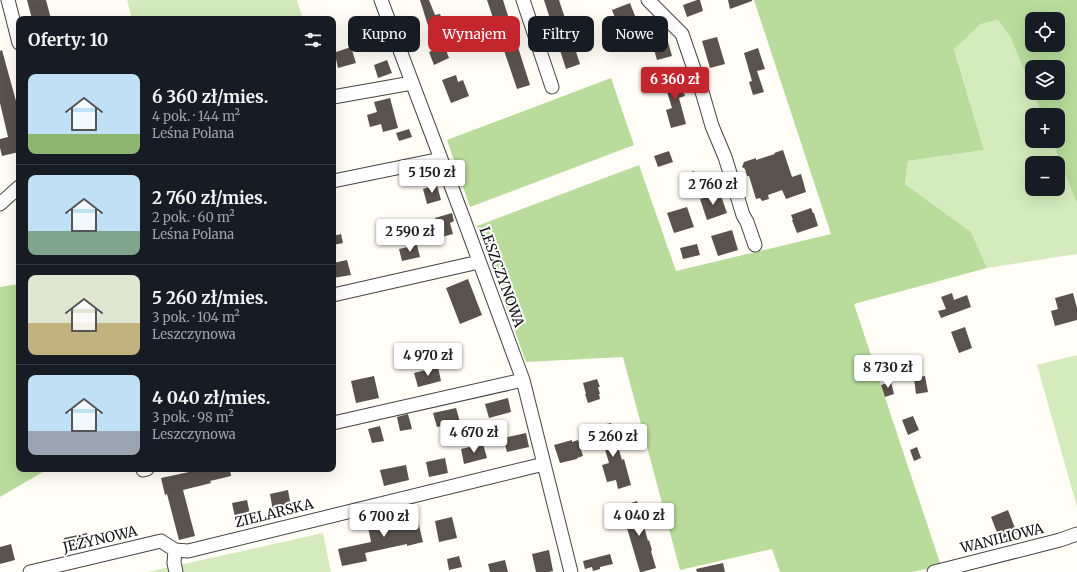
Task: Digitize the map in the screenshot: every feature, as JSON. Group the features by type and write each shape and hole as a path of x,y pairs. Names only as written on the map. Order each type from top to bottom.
{"street":[{"path":"8,0 16,31"},
{"name":"LESZCZYNOWA","path":"381,0 464,220 522,380 571,572"},
{"path":"523,0 552,87"},
{"path":"648,0 682,34 712,126 725,158 743,215 755,245"},
{"path":"336,96 412,83"},
{"path":"336,180 441,159"},
{"path":"0,204 16,190"},
{"path":"336,294 479,262"},
{"path":"336,422 522,380"},
{"name":"ZIELARSKA","path":"175,550 188,550 544,464"},
{"name":"WANILIOWA","path":"934,572 1038,546 1077,534"},
{"name":"JEŻYNOWA","path":"30,572 161,541 175,550"},
{"path":"175,550 174,563 176,572"}],"green space":[{"path":"127,0 297,0 302,16 131,16"},
{"path":"754,0 1077,0 1077,204 1065,174 1065,156 1058,156 1055,148 1065,148 1065,108 1039,108 1036,100 1065,100 1065,60 1025,60 1025,73 1011,38 998,20 981,24 954,49 984,150 908,161 905,184 971,232 987,268 854,304 941,566 912,572 780,572 772,549 680,570 623,357 526,362 477,226 639,165 676,271 831,234"},
{"path":"998,20 1011,38 1025,73 1025,100 1036,100 1039,108 1025,108 1025,148 1055,148 1058,156 1025,156 1025,196 1065,196 1065,174 1077,204 1077,254 987,268 971,232 905,184 908,161 984,150 954,48 981,24"},
{"path":"611,78 634,145 470,207 447,140"},
{"path":"16,284 16,472 43,472 0,497 0,287"},
{"path":"1077,355 1077,507 1037,365"},
{"path":"323,533 331,572 148,572"}],"building":[{"path":"27,0 46,0 50,16 31,16"},
{"path":"420,0 429,0 435,15 440,14 441,16 428,16 428,26"},
{"path":"487,0 503,0 508,16 492,16"},
{"path":"544,0 559,0 564,16 549,16"},
{"path":"700,0 703,11 687,17 683,5"},
{"path":"728,0 752,0 752,1 730,9"},
{"path":"630,3 635,16 614,16 612,10"},
{"path":"717,37 725,64 710,68 702,41"},
{"path":"668,42 672,56 657,60 655,52 668,52"},
{"path":"348,48 348,52 353,52 356,63 338,68 336,52"},
{"path":"758,48 765,69 757,71 764,92 753,95 749,82 752,81 744,53"},
{"path":"2,50 16,101 16,153 2,156 0,139 8,137 0,103 0,51"},
{"path":"429,52 447,52 449,58 434,65"},
{"path":"505,52 520,52 530,85 517,89"},
{"path":"561,52 576,52 580,64 566,69"},
{"path":"387,60 392,73 378,78 374,65"},
{"path":"657,73 660,81 647,85 645,76"},
{"path":"456,75 458,82 463,80 469,96 451,103 442,80"},
{"path":"678,75 685,96 679,98 686,124 671,128 666,110 672,108 663,79"},
{"path":"390,98 398,128 383,132 381,124 370,127 367,115 377,112 374,102"},
{"path":"409,129 412,137 399,141 396,133"},
{"path":"783,150 792,177 801,174 806,192 786,199 782,190 768,195 769,199 762,201 760,198 756,199 749,176 747,176 745,169 742,167 744,162 756,158 756,160"},
{"path":"669,151 673,162 658,167 654,156"},
{"path":"694,171 699,183 685,188 680,176"},
{"path":"437,185 441,200 427,204 423,189"},
{"path":"720,193 727,213 707,220 700,199"},
{"path":"687,207 694,227 674,233 667,213"},
{"path":"811,208 818,226 797,233 791,215"},
{"path":"452,213 454,221 450,223 453,234 434,239 429,223 436,221 435,218"},
{"path":"732,230 738,250 718,256 711,236"},
{"path":"341,234 343,243 336,244 336,235"},
{"path":"697,244 700,255 683,259 680,248"},
{"path":"417,245 420,257 402,261 399,249"},
{"path":"347,260 351,275 336,278 336,262"},
{"path":"468,279 482,315 460,324 446,288"},
{"path":"952,293 954,300 967,295 971,307 941,318 938,311 946,309 941,297"},
{"path":"1073,293 1077,308 1077,320 1055,326 1051,311 1058,309 1055,298"},
{"path":"965,327 972,348 959,353 951,332"},
{"path":"438,367 441,381 418,387 414,373"},
{"path":"374,376 379,398 356,403 351,381"},
{"path":"925,376 928,392 916,394 914,378"},
{"path":"597,379 600,387 598,387 600,399 588,403 583,383"},
{"path":"891,382 894,394 885,397 881,385"},
{"path":"508,398 511,412 489,418 485,404"},
{"path":"456,408 460,422 437,427 433,413"},
{"path":"408,414 412,429 400,431 397,417"},
{"path":"913,416 919,430 908,435 902,420"},
{"path":"611,423 622,460 624,459 631,485 618,489 616,480 607,482 602,465 609,463 604,446 601,447 597,435 601,434 599,427 603,427 602,425"},
{"path":"380,426 384,441 372,443 368,429"},
{"path":"526,433 529,447 507,452 503,438"},
{"path":"572,440 572,442 578,440 583,456 560,463 554,445"},
{"path":"483,444 487,458 464,464 461,449"},
{"path":"917,447 921,458 914,461 910,450"},
{"path":"445,458 448,473 429,477 426,462"},
{"path":"406,465 409,480 384,486 380,470"},
{"path":"189,472 230,472 231,476 183,490 195,536 179,540 167,494 165,495 161,478"},
{"path":"288,490 291,507 273,511 270,494"},
{"path":"247,500 251,519 236,522 232,503"},
{"path":"637,501 656,568 642,572 640,572 624,518 622,506"},
{"path":"1008,510 1017,533 1000,540 991,517"},
{"path":"416,513 423,542 365,553 367,561 342,566 338,549 371,542 367,522 388,517 388,520"},
{"path":"452,517 457,538 439,542 435,521"},
{"path":"87,533 90,542 66,547 64,538"},
{"path":"11,544 15,560 0,564 0,547"},
{"path":"549,550 553,571 536,572 532,554"},
{"path":"610,554 613,564 600,567 600,569 593,571 592,567 585,569 583,561"},
{"path":"459,556 462,567 449,570 447,559"},
{"path":"505,560 508,572 490,572 488,564"},
{"path":"723,563 725,572 697,572 696,569"}]}
